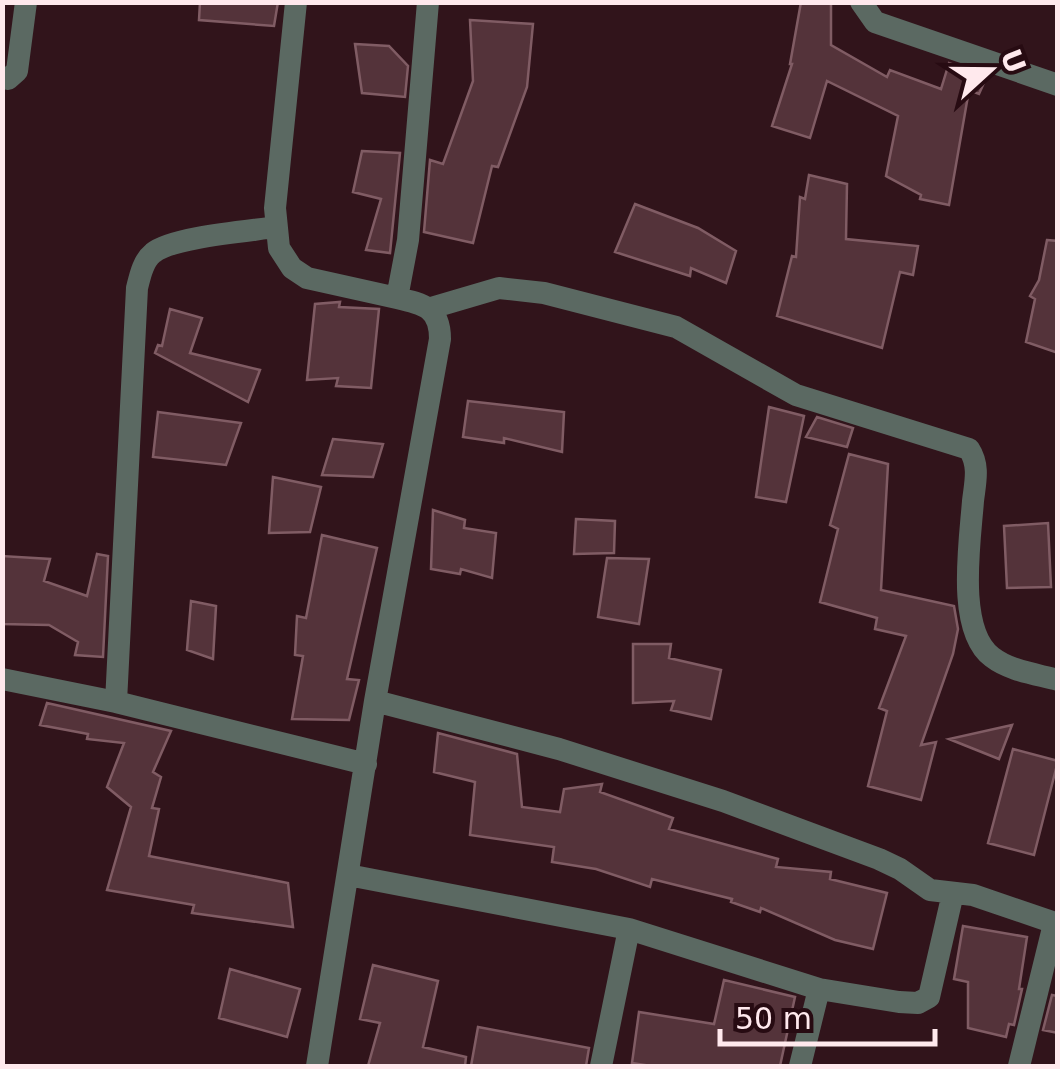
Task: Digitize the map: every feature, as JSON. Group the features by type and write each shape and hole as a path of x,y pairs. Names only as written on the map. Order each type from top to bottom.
{"street":[{"path":"2,78 8,79 17,72 26,2"},
{"path":"296,2 276,227 285,258 307,278 431,308 498,288 544,293 676,326 796,395 969,449 977,465 969,550 971,612 977,642 1008,666 1058,680"},
{"path":"397,298 408,240 428,2"},
{"path":"861,2 876,22 1058,85"},
{"path":"116,702 137,288 144,266 154,252 166,247 276,227"},
{"path":"317,1066 375,701 440,339 438,319 431,308"},
{"path":"2,679 116,702 366,764"},
{"path":"375,701 559,749 723,801 878,859 930,890 973,894 1056,924 1019,1066"},
{"path":"348,875 629,929 819,990 899,1002 927,1000 953,893"},
{"path":"602,1066 629,929"},
{"path":"800,1066 819,990"}],"building":[{"path":"200,2 278,2 274,26 199,20"},
{"path":"801,2 831,2 831,45 887,77 890,70 941,89 949,63 987,76 979,94 969,90 949,205 920,199 921,195 886,176 898,116 827,81 810,138 772,126 792,64"},
{"path":"470,20 533,24 527,87 498,167 492,166 473,243 424,232 430,160 443,164 473,81"},
{"path":"355,44 389,46 408,66 405,97 362,93"},
{"path":"362,151 400,153 390,253 366,250 381,199 353,192"},
{"path":"809,175 847,184 846,239 918,246 913,275 900,272 882,348 777,316 792,256 796,257 800,197 805,199"},
{"path":"635,204 698,228 736,251 726,283 691,268 690,276 615,252"},
{"path":"1047,240 1058,241 1058,353 1026,342 1035,299 1030,296 1039,280"},
{"path":"340,302 339,307 379,309 371,388 336,386 338,378 307,380 315,304"},
{"path":"170,309 202,318 190,353 260,370 248,402 155,353 158,345 162,346"},
{"path":"468,401 564,412 562,452 504,438 504,443 463,437"},
{"path":"769,407 804,416 786,502 756,497"},
{"path":"158,412 241,423 226,465 153,457"},
{"path":"817,417 853,428 847,447 806,437"},
{"path":"333,439 383,444 373,477 322,475"},
{"path":"849,454 888,464 881,590 954,606 958,629 953,654 921,745 936,742 921,800 868,786 887,711 879,708 906,636 875,629 877,618 820,602 838,529 830,525"},
{"path":"273,477 321,487 310,532 269,533"},
{"path":"433,510 465,520 464,528 496,533 492,578 461,569 460,574 431,569"},
{"path":"576,519 615,521 614,553 574,554"},
{"path":"1048,523 1051,587 1007,588 1004,526"},
{"path":"322,535 377,548 347,679 359,680 349,720 292,719 303,656 295,655 297,616 306,618"},
{"path":"97,554 108,556 103,657 75,655 78,642 49,625 2,624 2,556 50,559 44,581 87,596"},
{"path":"607,558 649,559 639,624 598,617"},
{"path":"191,601 216,606 213,659 187,650"},
{"path":"633,644 671,644 669,658 721,670 711,719 671,710 674,701 633,703"},
{"path":"47,703 171,731 153,772 161,777 152,808 159,809 149,856 288,883 293,927 192,913 194,905 107,890 131,807 107,787 124,743 87,739 88,734 40,725"},
{"path":"1012,725 999,759 949,739"},
{"path":"438,733 517,754 522,807 560,812 564,789 602,784 600,792 673,818 669,829 778,859 776,867 831,872 830,879 887,893 873,949 835,940 761,908 760,912 731,902 732,899 652,879 650,887 596,869 552,862 554,847 470,835 475,782 434,772"},
{"path":"1013,749 1058,761 1034,855 988,843"},
{"path":"963,926 1027,937 1022,989 1014,1025 1009,1024 1006,1037 968,1028 968,982 954,979"},
{"path":"373,965 438,981 423,1047 466,1057 465,1066 368,1066 380,1023 360,1019"},
{"path":"230,969 300,989 287,1037 219,1018"},
{"path":"724,980 795,997 780,1066 632,1063 639,1012 714,1024"},
{"path":"1052,995 1058,996 1058,1033 1043,1030"},
{"path":"478,1027 589,1048 586,1066 471,1066"}]}
